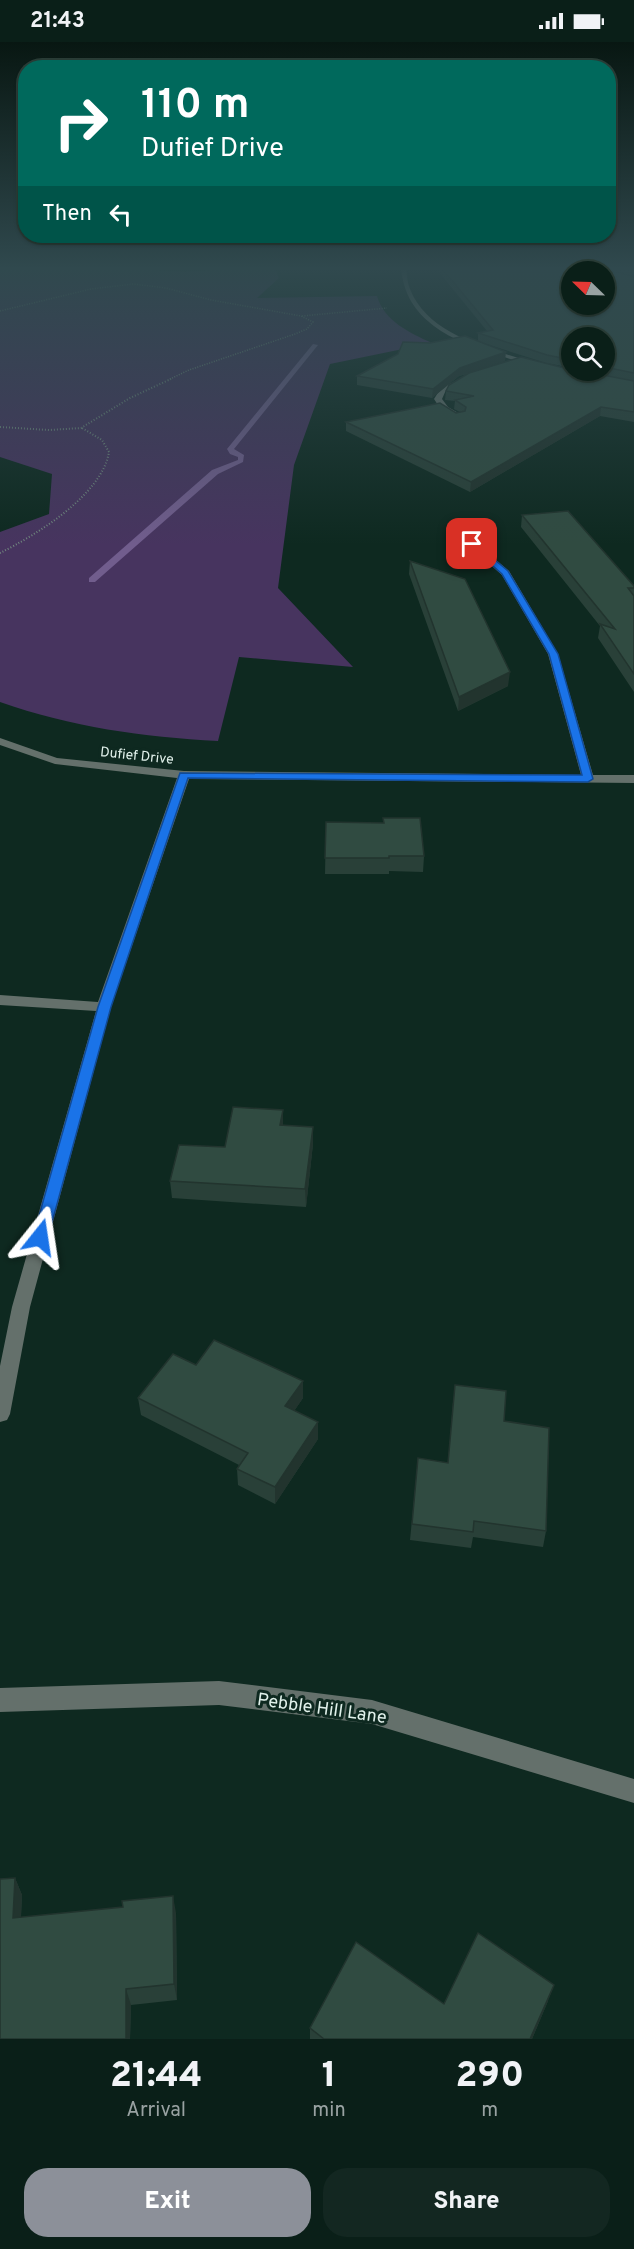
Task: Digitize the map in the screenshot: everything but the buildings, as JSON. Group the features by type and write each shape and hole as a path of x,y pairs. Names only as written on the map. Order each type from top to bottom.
{"street":[{"path":"511,364 522,360 540,366"},
{"path":"460,417 445,409 438,399 443,390 477,375"},
{"path":"472,544 506,573 553,654 588,779"},
{"name":"Dufief Drive","path":"0,741 55,761 183,775 634,779"},
{"path":"0,1414 21,1306 104,1007 183,775"},
{"path":"0,1000 104,1007"},
{"name":"Pebble Hill Lane","path":"0,1700 219,1694 372,1712 634,1791"}],"path":[{"path":"0,427 49,430 81,428 130,398 189,370 221,359"},
{"path":"0,553 18,545 40,530 86,491 105,471 109,458 108,449 96,436 81,428"}],"shaded area":[{"path":"0,359 353,359 330,364 294,465 278,588 353,667 239,657 218,741 162,737 80,724 0,702 0,532 49,514 52,474 0,457"}],"waterway":[{"path":"92,580 215,472 241,461 242,456 232,453 230,449 303,359"}],"route":[{"path":"40,1237 104,1007 183,775 588,779 553,654 506,573 472,544"}]}
